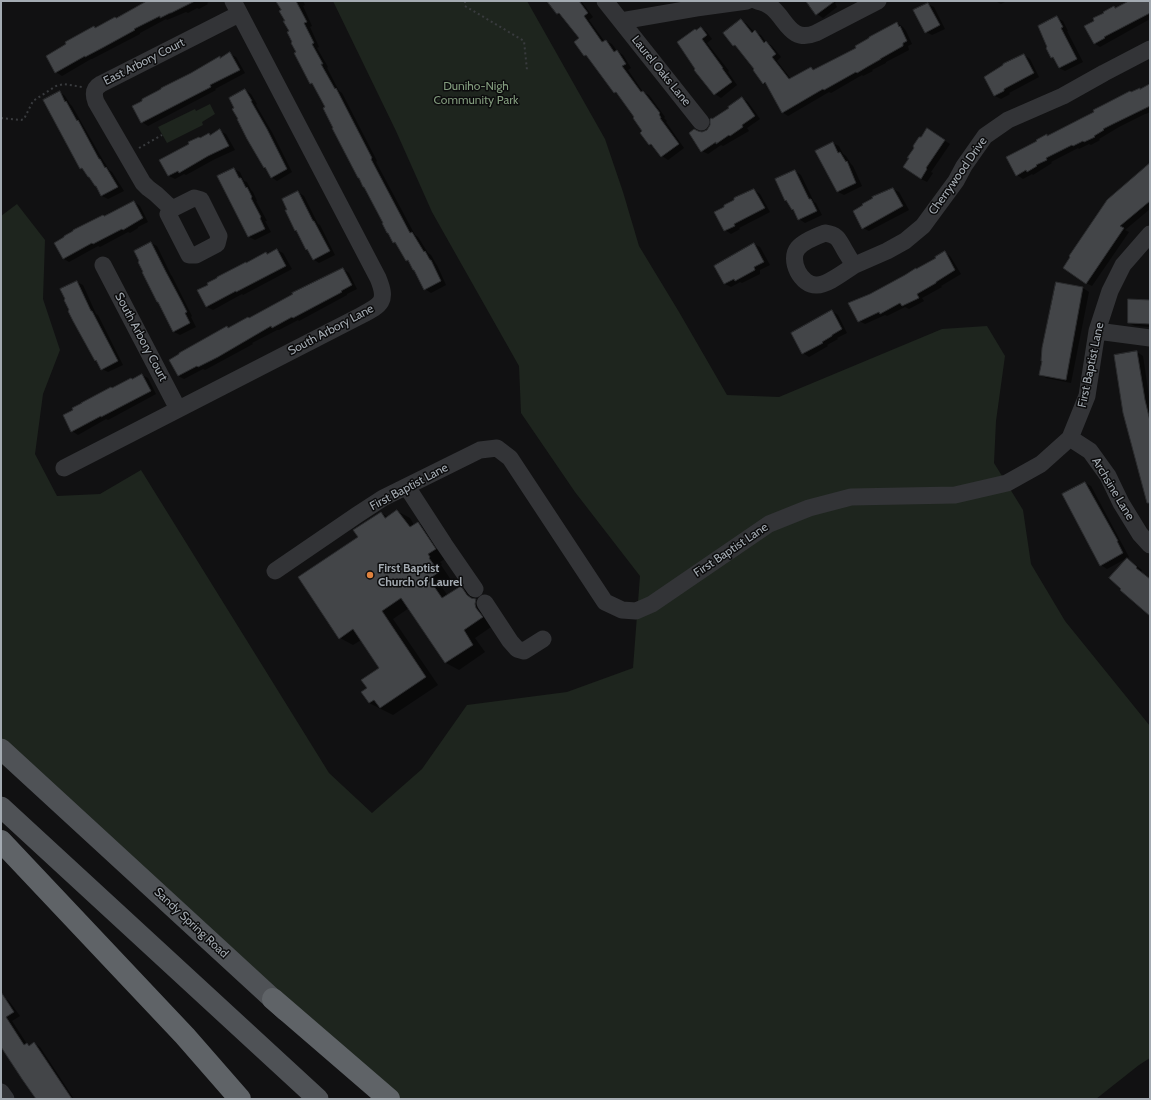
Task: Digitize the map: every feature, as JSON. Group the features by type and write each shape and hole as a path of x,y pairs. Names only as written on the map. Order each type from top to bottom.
{"highway":[{"path":"1,841 180,1030 240,1099"},
{"path":"273,999 389,1099"}],"main road":[{"name":"Sandy Spring Road","path":"1,749 380,1099"},
{"path":"1,807 318,1099"}],"street":[{"name":"Laurel Oaks Lane","path":"605,1 701,122"},
{"name":"Laurel Oaks Lane","path":"621,21 747,1"},
{"path":"757,1 766,3 772,7 791,30 797,34 809,36 878,1"},
{"name":"East Arbory Court","path":"172,209 143,183 96,102 94,93 95,89 101,84 236,8"},
{"name":"South Arbory Lane","path":"64,468 360,316 378,306 381,302 381,286 378,278 236,8"},
{"name":"Cherrywood Drive","path":"855,265 888,251 905,241 923,226 956,181 964,166 985,136 1008,120 1063,96 1150,49"},
{"name":"First Baptist Lane","path":"275,571 384,498 480,450 497,448 510,458 605,602 622,610 636,611 652,604 770,524 802,510 851,497 955,495 1007,483 1041,464 1070,438 1087,396 1097,331 1110,291 1123,265 1149,236"},
{"name":"South Arbory Court","path":"103,265 178,409"},
{"path":"1097,331 1149,342"},
{"name":"Archsine Lane","path":"1070,438 1090,452 1108,476 1121,503 1140,534 1150,545"},
{"path":"407,487 475,589"},
{"path":"485,603 517,649 524,651 543,639"},
{"path":"1,1092 6,1099"}],"path":[{"path":"465,1 465,6 524,41 527,70"},
{"path":"1,118 24,119 33,101 56,86 72,84 95,89"},
{"path":"126,155 162,135"}],"green space":[{"name":"Duniho-Nigh Community Park","path":"333,1 527,1 605,139 639,246 727,395 779,397 942,329 987,326 1005,356 996,421 994,463 1023,510 1031,564 1065,621 1150,726 1150,1058 1096,1099 389,1099 1,749 1,216 17,204 45,240 43,299 60,350 43,394 35,454 57,496 100,494 141,470 329,773 372,813 422,769 467,705 567,692 633,668 640,576 575,492 521,413 519,366 432,212 396,131"},
{"path":"210,104 215,114 202,122 203,125 167,143 158,127 195,109 196,111"}],"building":[{"path":"147,1 195,1 134,29 135,30 55,73 46,56 66,44 65,42 94,26 95,28"},
{"path":"276,1 296,1 307,22 304,23 314,43 312,44 323,64 321,64 335,89 336,88 410,233 412,232 424,252 425,251 431,260 441,281 424,290 408,260 406,261 395,242 393,243 387,233 332,128 323,108 325,107 312,83 310,84 294,53 296,52 287,32 289,31 283,21 285,21 279,11 281,10"},
{"path":"547,1 579,1 588,13 584,16 602,42 606,40 614,52 617,50 626,64 622,66 641,92 643,91 660,113 660,118 679,144 661,157 651,144 649,145 640,133 642,131 633,118 634,117 616,92 614,93 586,55 584,56 574,42 579,38 559,13 557,14"},
{"path":"806,1 835,1 816,15"},
{"path":"1129,1 1150,1 1150,13 1104,37 1105,38 1094,44 1084,26 1094,21 1093,18 1104,13 1103,12 1114,6 1115,8"},
{"path":"928,3 940,25 925,33 913,10"},
{"path":"1057,16 1063,27 1061,28 1077,59 1059,68 1053,57 1051,58 1046,48 1047,47 1038,26"},
{"path":"741,19 752,33 755,30 764,43 766,41 776,54 772,57 789,79 811,67 813,70 856,48 855,46 869,37 897,22 907,41 903,43 903,46 857,73 856,72 824,90 823,89 782,113 765,82 763,84 753,70 754,69 735,45 733,46 723,33"},
{"path":"701,27 707,35 702,39 732,82 714,95 694,70 695,69 677,42 695,29 696,30"},
{"path":"230,52 240,70 210,85 211,87 141,123 132,106 161,88"},
{"path":"1024,54 1034,73 994,96 984,77 1003,64"},
{"path":"1150,84 1150,106 1103,129 1104,130 1094,136 1095,137 1073,146 1072,145 1046,158 1047,160 1036,165 1037,166 1027,172 1026,170 1016,176 1006,157 1037,141 1036,140 1047,134 1047,136 1094,112 1093,110 1130,91 1140,89"},
{"path":"245,89 287,169 271,178 247,139 232,109 234,108 229,98"},
{"path":"60,91 99,159 105,168 106,167 118,187 101,196 96,186 82,168 80,169 43,100"},
{"path":"742,97 755,116 730,136 729,135 716,144 716,142 701,152 689,133 694,129 702,132 707,130 710,125 710,119 729,108 728,107"},
{"path":"927,128 945,140 926,168 927,169 921,179 903,167 914,148 913,146"},
{"path":"220,129 229,146 179,173 178,171 168,176 159,160 189,144 188,142 209,133 210,135"},
{"path":"833,142 838,153 840,152 846,162 847,161 856,183 837,192 815,151"},
{"path":"1150,163 1150,201 1120,226 1124,228 1086,284 1063,268 1070,257 1069,256 1107,200"},
{"path":"234,168 239,178 241,178 246,188 247,187 265,229 248,237 217,176"},
{"path":"795,170 809,199 811,199 817,211 798,220 793,209 792,210 786,200 785,201 775,179"},
{"path":"893,188 903,206 862,229 853,211 873,198 872,197"},
{"path":"754,189 765,208 734,224 735,226 724,231 714,212 734,200 734,198"},
{"path":"298,191 330,251 313,260 296,230 295,231 285,210 287,210 282,199"},
{"path":"134,201 143,218 123,230 122,229 93,244 92,243 63,259 54,243 73,230"},
{"path":"151,242 187,312 185,313 190,323 173,332 142,272 134,251"},
{"path":"754,243 764,262 754,267 755,270 735,281 734,279 724,284 714,266"},
{"path":"277,249 286,266 206,307 197,290 208,285 207,283 217,277 246,262 266,252 267,254"},
{"path":"945,251 955,270 917,294 919,298 902,306 900,303 880,314 879,312 858,322 848,303 870,294 936,258 935,257"},
{"path":"343,268 352,285 341,291 342,292 293,318 292,317 272,328 271,326 218,357 178,376 169,360 179,353 227,326 228,328 248,317 249,318 293,294 292,293"},
{"path":"77,281 91,311 118,361 101,370 73,321 60,289"},
{"path":"1056,282 1083,287 1066,380 1039,375 1042,361 1042,348"},
{"path":"1128,299 1150,300 1150,324 1128,323"},
{"path":"832,310 842,329 822,342 823,343 802,354 791,333"},
{"path":"1137,351 1150,421 1150,503 1147,503 1123,413 1114,355"},
{"path":"142,374 151,391 71,432 63,415 73,410 72,408 111,387 112,388"},
{"path":"1085,482 1118,541 1123,553 1100,566 1062,494"},
{"path":"397,510 410,527 418,522 436,549 428,554 430,557 429,558 439,572 429,579 442,598 461,586 467,595 476,599 476,608 483,617 464,630 473,645 445,663 401,598 382,611 426,677 380,708 374,700 369,703 361,692 367,688 361,680 379,668 353,629 339,639 298,577 358,537 353,530 381,512 385,518"},
{"path":"1127,558 1137,567 1136,568 1150,579 1150,616 1120,590 1121,589 1109,578"},
{"path":"1,992 14,1012 6,1017 24,1045 27,1043 29,1046 34,1042 72,1099 36,1099 22,1079 1,1047"}],"place":[{"name":"First Baptist Church of Laurel","path":"370,575"}]}
